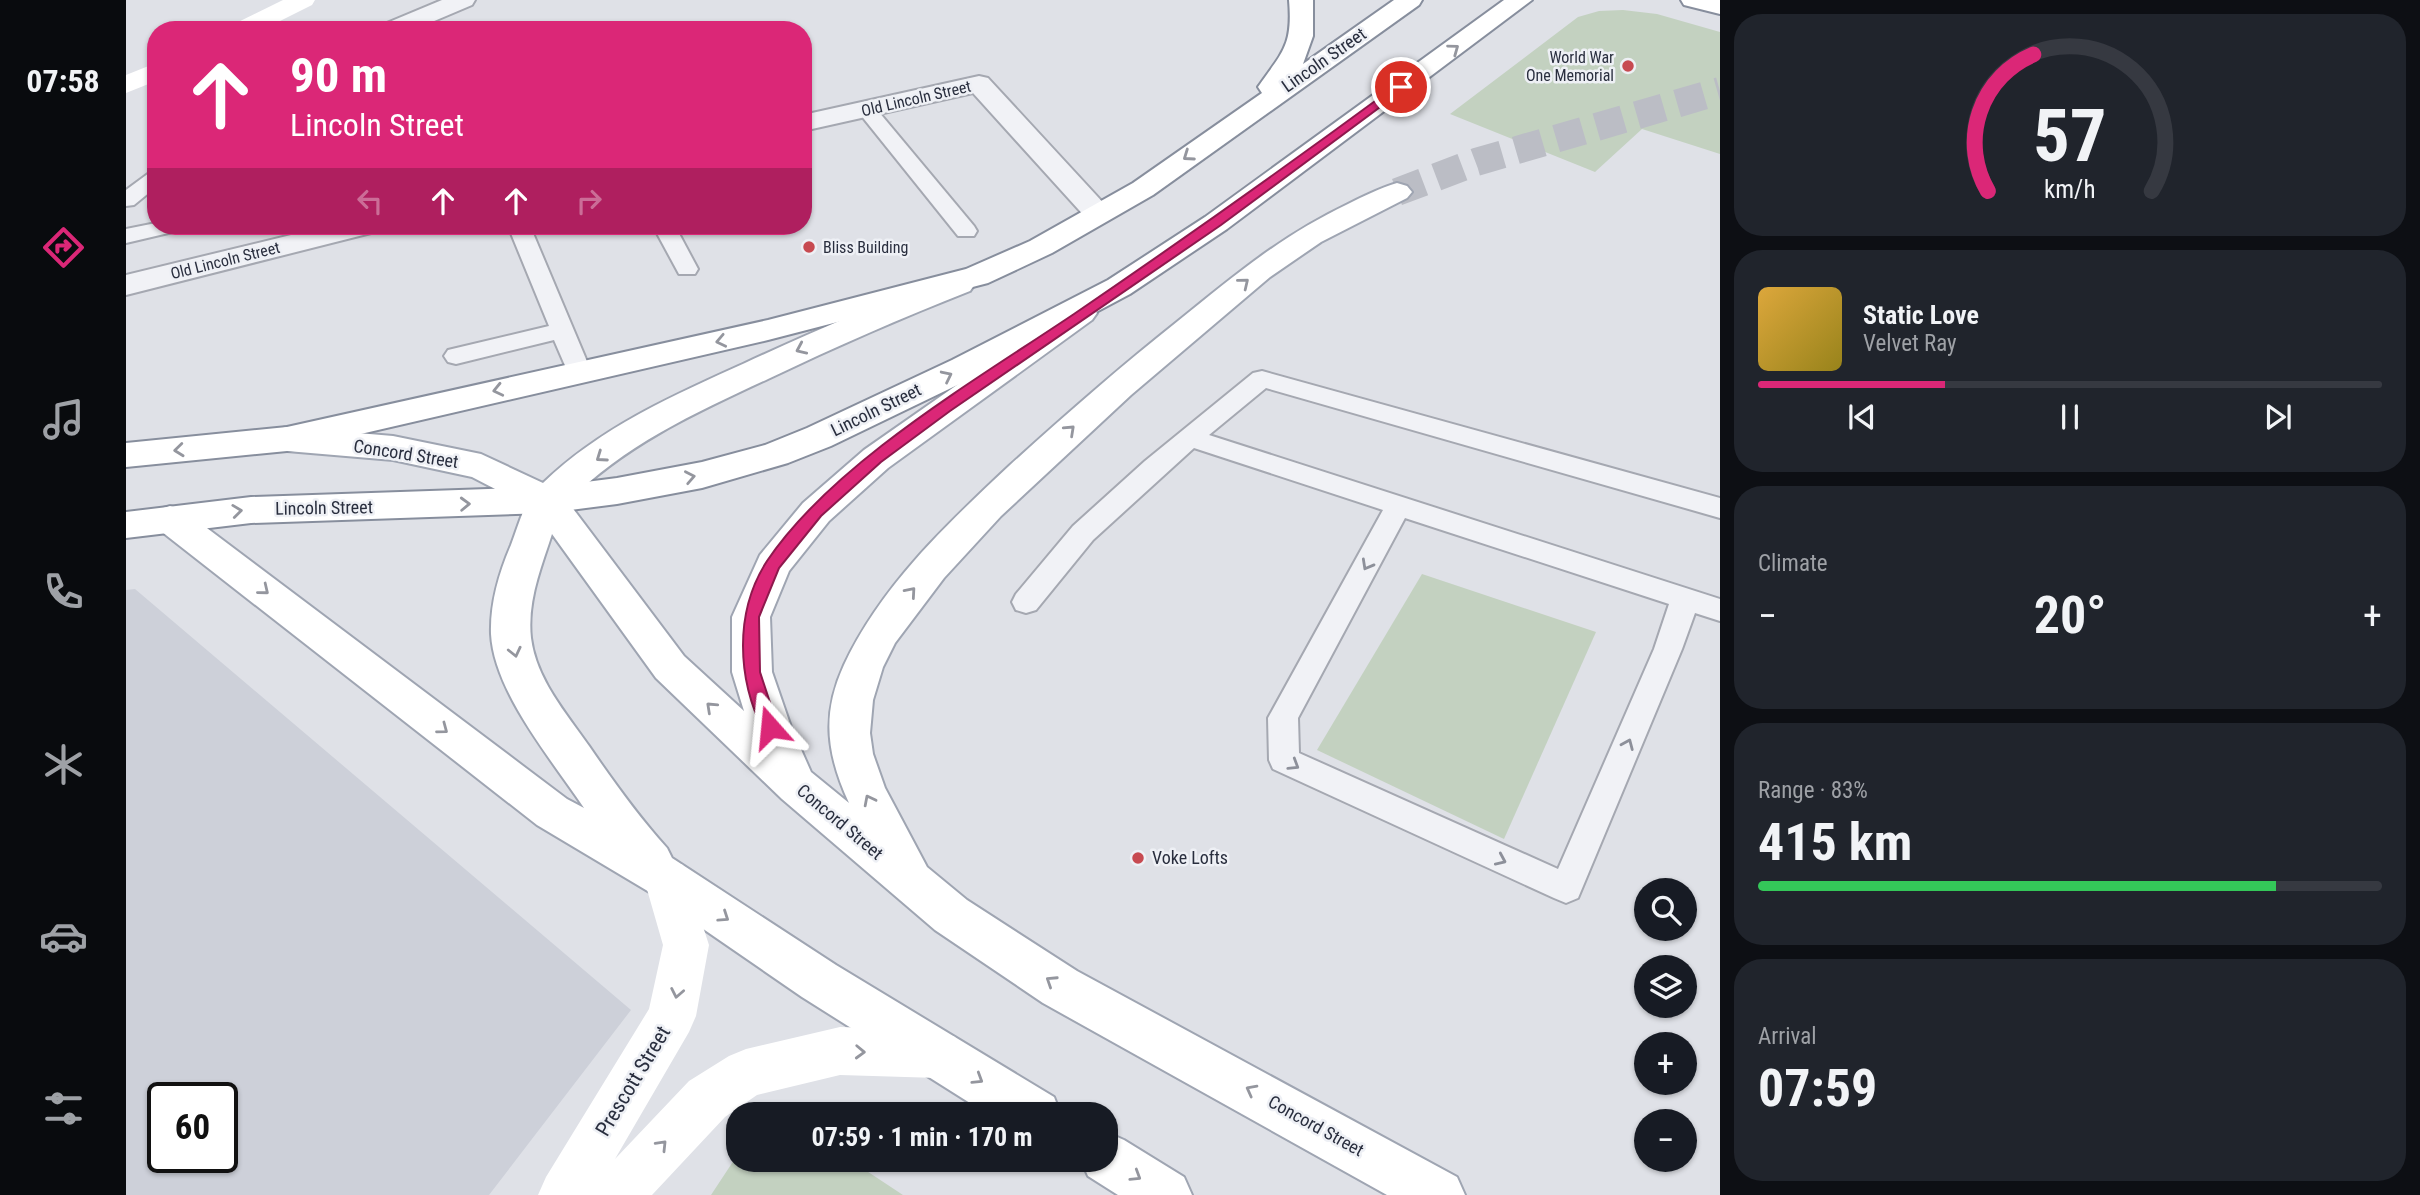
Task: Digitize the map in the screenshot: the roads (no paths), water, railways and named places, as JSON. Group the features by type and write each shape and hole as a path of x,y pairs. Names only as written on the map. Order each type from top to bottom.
{"main road":[{"path":"260,21 303,0"},
{"path":"1244,117 1283,76 1302,43 1301,0"},
{"name":"Lincoln Street","path":"126,455 287,439 768,330 977,276 1041,247 1143,188 1410,0"},
{"name":"Lincoln Street","path":"126,525 251,510 547,500 617,491 702,475 776,454 820,437 964,368 1119,287 1216,223 1520,0"},
{"path":"1693,0 1720,7"},
{"path":"126,85 147,75"},
{"path":"912,882 864,789 849,736 853,699 861,675 878,636 890,618 922,579 1005,491 1092,410 1172,342 1297,243 1397,192"},
{"path":"667,879 634,842 537,706 513,649 511,618 515,591 524,557 547,500 575,475 641,428 670,411 873,317 977,276"},
{"path":"797,786 770,727 752,672 751,617 773,565 816,512 876,459 1119,287"},
{"name":"Concord Street","path":"287,439 393,448 481,467 547,500 670,667 797,786 951,915 1060,987 1439,1195"},
{"path":"170,519 552,812 667,879 818,981 1015,1102"},
{"name":"Prescott Street","path":"564,1195 672,1016 686,945 667,879"},
{"path":"615,1195 708,1099 746,1073 840,1051 938,1054"},
{"path":"1118,1165 1166,1195"}],"street":[{"path":"413,21 463,0"},
{"name":"Old Lincoln Street","path":"812,121 979,84 1098,214"},
{"name":"Old Lincoln Street","path":"126,285 328,235"}],"lane":[{"path":"866,109 966,231"},
{"path":"126,200 147,184"},
{"path":"126,236 147,231"},
{"path":"523,235 579,371"},
{"path":"669,235 687,269"},
{"path":"456,356 562,330"},
{"path":"1026,602 1083,533 1154,467 1262,379 1720,508"},
{"path":"1190,438 1720,610"},
{"path":"1399,505 1283,718 1284,760 1566,888 1668,649 1685,600"}],"tunnel":[{"path":"1397,192 1476,162 1720,91"}],"place":[{"name":"World War One Memorial","path":"1628,66"},
{"name":"Bliss Building","path":"809,247"},
{"name":"Voke Lofts","path":"1138,858"}]}
